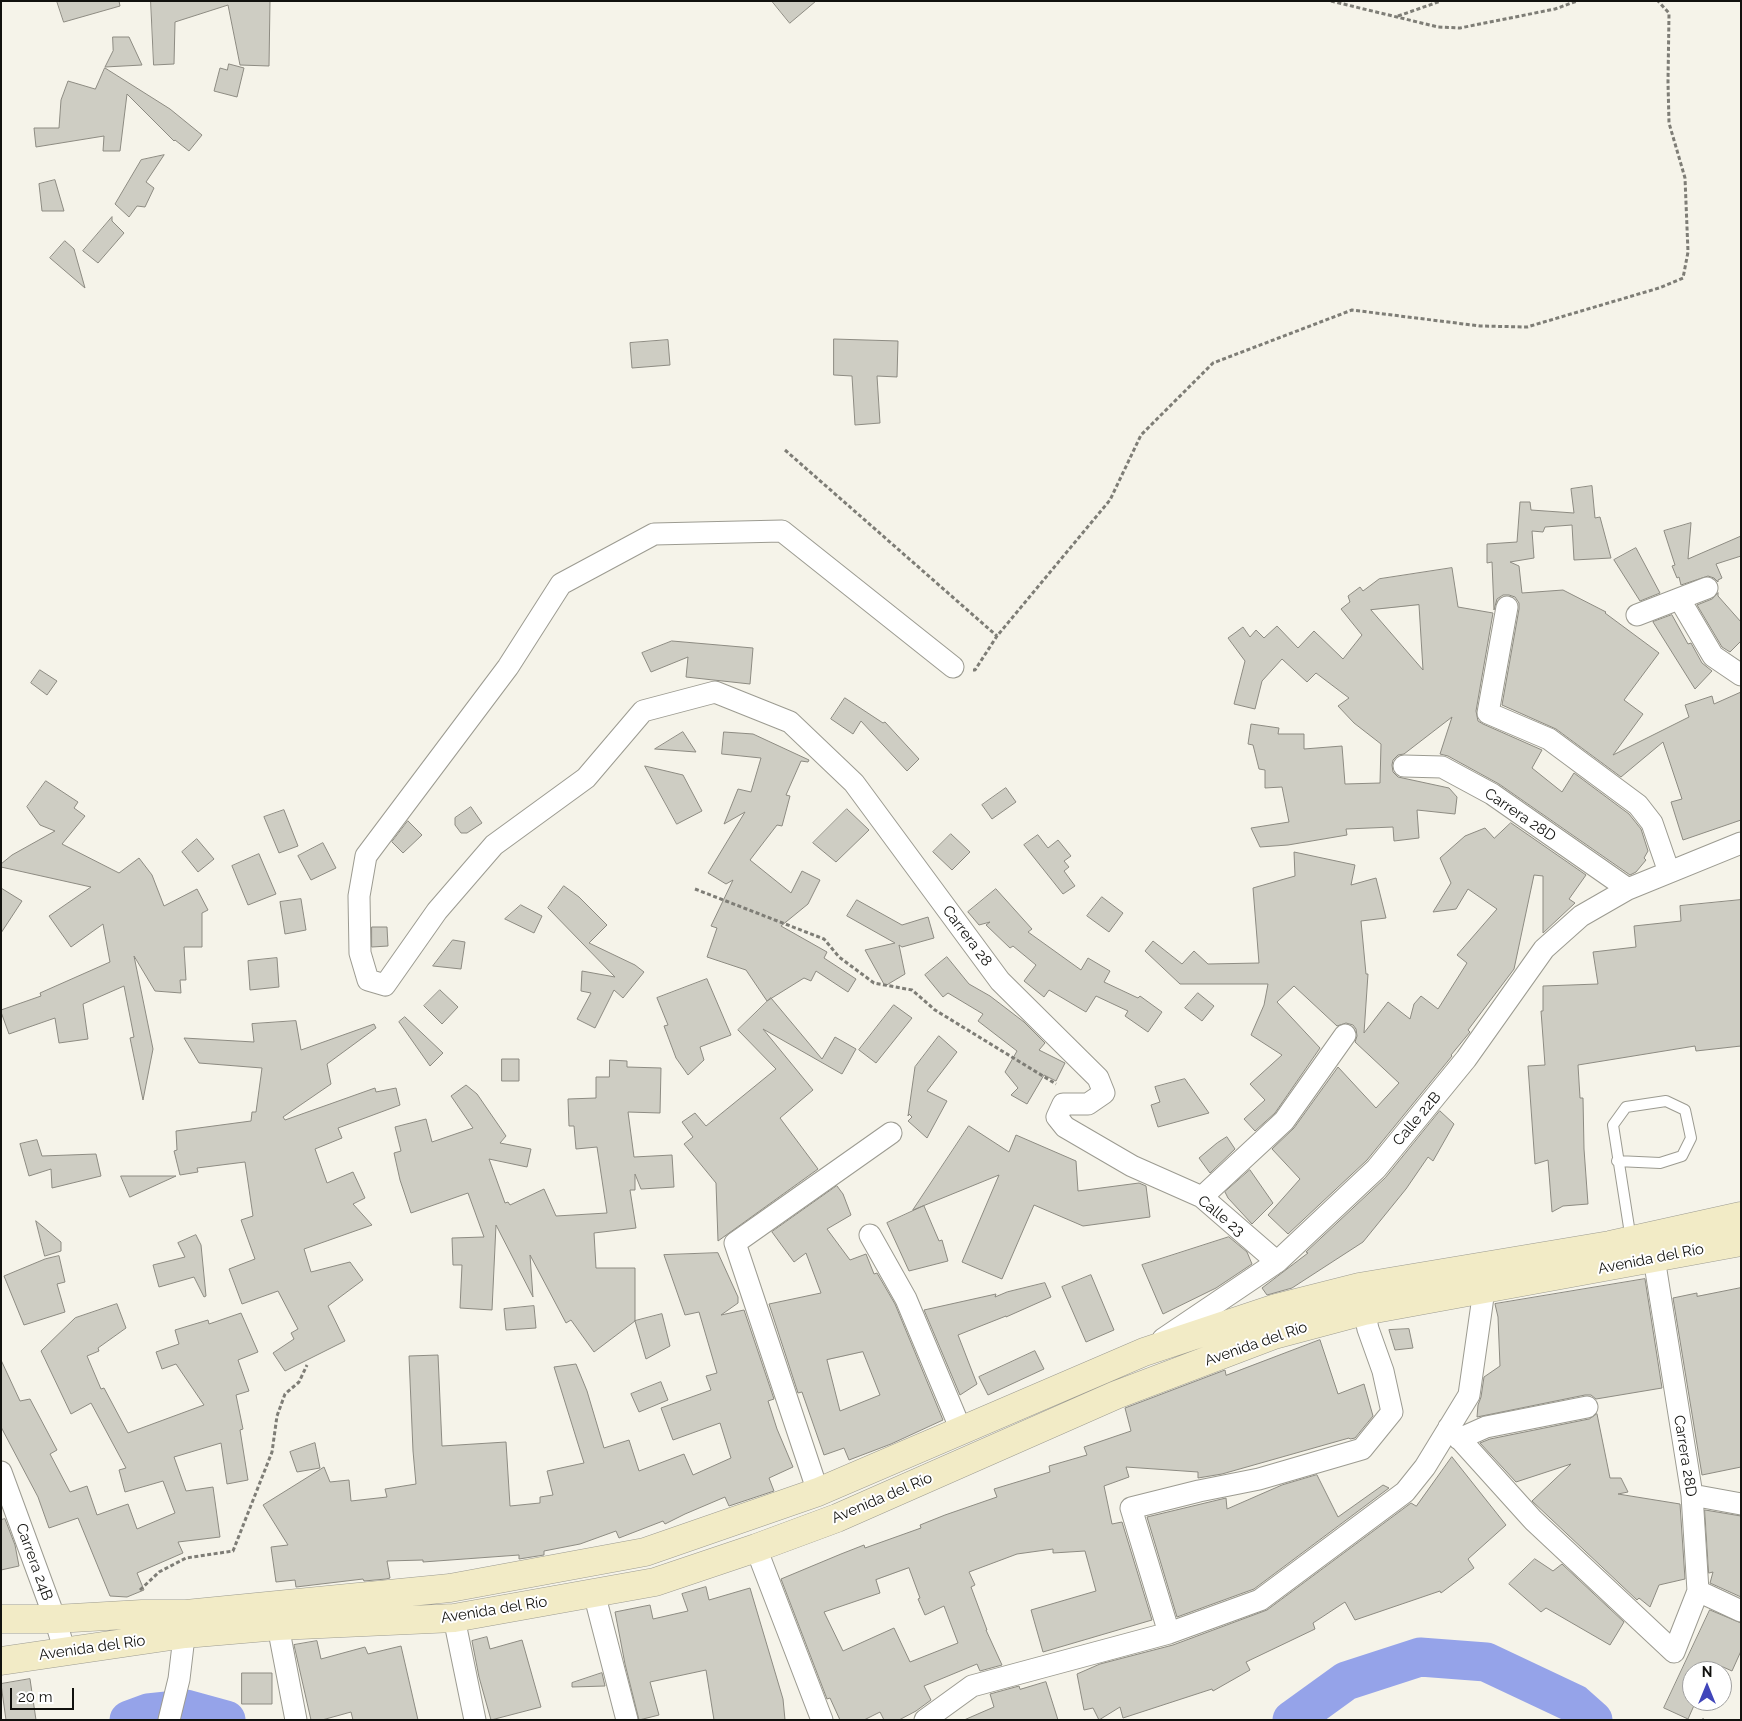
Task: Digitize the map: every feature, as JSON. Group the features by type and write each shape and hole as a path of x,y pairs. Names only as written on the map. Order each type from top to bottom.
{"main road":[{"name":"Avenida del Río","path":"1,1619 56,1619 142,1614 186,1624 278,1626 454,1618 655,1582 837,1518 1116,1395 1274,1335 1361,1299 1741,1216"},
{"name":"Avenida del Río","path":"1,1661 65,1652 186,1624 450,1588 645,1552 818,1492 1144,1352 1276,1308 1361,1299 1484,1290 1741,1242"},
{"path":"1074,1382 1087,1408"},
{"path":"968,1427 989,1451"}],"street":[{"name":"Carrera 28","path":"953,667 782,532 654,534 561,584 508,667 366,856 358,896 360,953 368,980 385,985 436,911 494,845 586,778 643,711 715,692 790,722 854,783 1000,981 1098,1078 1104,1093 1088,1104"},
{"path":"1637,615 1707,588"},
{"path":"1680,600 1713,656 1741,675"},
{"path":"1507,607 1488,713 1548,739 1638,805 1652,823 1669,872"},
{"name":"Carrera 28D","path":"1404,766 1442,767 1492,794 1628,889"},
{"name":"Calle 22B","path":"1144,1352 1277,1262 1376,1169 1466,1059 1544,949 1581,916 1628,889 1741,843"},
{"path":"1202,1197 1284,1121 1346,1035"},
{"name":"Calle 23","path":"1088,1104 1063,1104 1057,1117 1065,1128 1132,1166 1202,1197 1277,1262"},
{"path":"818,1492 735,1242 891,1133"},
{"path":"870,1235 906,1299 968,1427"},
{"name":"Carrera 28D","path":"1454,1433 1532,1520 1674,1652 1698,1591 1692,1495 1654,1258"},
{"path":"925,1720 972,1686 1169,1633 1260,1600 1405,1492 1454,1433 1470,1395 1484,1290"},
{"path":"1169,1633 1130,1508 1259,1479 1362,1449 1392,1412 1383,1371 1368,1329 1361,1299"},
{"path":"1454,1433 1587,1407"},
{"name":"Carrera 24B","path":"1,1472 56,1619 65,1652"},
{"path":"1692,1495 1741,1504"},
{"path":"756,1548 822,1720"},
{"path":"1698,1591 1741,1611"},
{"path":"594,1593 627,1720"},
{"path":"454,1618 475,1720"},
{"path":"169,1720 179,1679 186,1624"},
{"path":"278,1626 296,1720"}],"lane":[{"path":"1617,1161 1660,1163 1682,1156 1691,1138 1686,1110 1666,1101 1626,1107 1613,1125 1617,1161 1631,1241"}],"path":[{"path":"1331,1 1438,27 1460,28 1555,9 1576,1"},
{"path":"1397,17 1441,1"},
{"path":"953,667 975,670 997,636 1110,500 1141,435 1213,364 1352,310 1480,326 1527,327 1659,288 1683,278 1688,252 1686,178 1669,123 1669,13 1658,1"},
{"path":"785,450 997,636"},
{"path":"695,889 824,939 839,957 874,983 912,990 935,1010 1088,1104"},
{"path":"142,1614 134,1596 158,1572 186,1558 234,1551 272,1452 277,1416 285,1394 299,1382 307,1365"}],"building":[{"path":"57,1 119,1 120,6 64,22"},
{"path":"151,1 270,1 269,66 240,65 228,5 175,22 174,64 154,65"},
{"path":"772,1 816,1 790,23"},
{"path":"113,37 129,37 142,65 105,67 113,51"},
{"path":"229,64 244,68 237,97 214,91 220,68 227,70"},
{"path":"105,68 170,109 202,135 189,151 174,141 127,94 120,151 103,151 104,136 36,147 34,128 59,128 61,100 68,81 95,89"},
{"path":"164,155 146,182 154,188 145,207 137,206 129,217 115,204 141,160"},
{"path":"55,180 64,211 42,211 39,184"},
{"path":"112,217 112,221 124,233 98,263 83,251"},
{"path":"65,241 74,249 85,288 50,258"},
{"path":"834,339 898,341 897,377 877,376 880,423 855,425 852,376 834,375"},
{"path":"668,340 670,365 632,368 630,343"},
{"path":"1592,486 1595,518 1600,517 1611,558 1574,560 1572,525 1545,527 1543,532 1532,531 1534,558 1510,562 1519,566 1522,593 1563,590 1606,612 1659,653 1624,700 1643,714 1613,755 1689,717 1685,705 1712,696 1714,704 1741,692 1741,820 1683,840 1671,802 1682,799 1663,742 1621,777 1556,729 1502,705 1519,603 1515,597 1503,595 1497,599 1494,610 1492,562 1487,563 1487,544 1517,542 1520,502 1530,502 1531,510 1574,513 1571,489"},
{"path":"1691,523 1688,559 1741,536 1741,556 1716,564 1722,578 1718,582 1708,576 1681,585 1679,577 1677,578 1672,566 1675,565 1664,531"},
{"path":"1636,548 1660,593 1640,601 1614,560"},
{"path":"1452,568 1458,607 1493,613 1476,711 1478,721 1542,750 1532,768 1562,792 1574,773 1629,814 1641,829 1648,851 1644,858 1646,860 1636,872 1630,875 1499,784 1448,756 1440,754 1452,717 1404,754 1398,755 1393,760 1392,765 1393,772 1398,777 1449,788 1457,797 1455,814 1417,810 1419,838 1394,841 1393,827 1346,829 1347,835 1288,845 1260,847 1251,828 1289,822 1282,787 1265,788 1265,770 1259,769 1253,745 1248,744 1251,724 1279,728 1278,734 1304,734 1304,749 1342,746 1345,784 1380,783 1381,744 1354,723 1338,706 1349,698 1316,673 1307,682 1282,659 1262,681 1255,709 1234,704 1245,661 1228,638 1243,627 1250,637 1256,630 1264,638 1277,626 1298,648 1314,631 1343,659 1362,635 1341,609 1350,602 1348,596 1360,587 1363,591 1379,579","holes":["1419,605 1423,670 1371,610"]},
{"path":"1718,593 1718,596 1741,622 1741,641 1730,652 1722,647 1697,605 1712,599"},
{"path":"1672,615 1688,644 1691,643 1702,663 1712,671 1695,689 1653,622"},
{"path":"672,641 753,648 750,684 686,677 688,657 651,672 642,653"},
{"path":"40,670 57,681 47,695 31,683"},
{"path":"845,698 883,723 885,722 919,759 907,771 861,721 853,734 831,719"},
{"path":"683,732 696,752 655,749"},
{"path":"724,732 753,734 809,760 808,762 801,761 786,795 790,796 782,826 777,825 750,860 791,893 802,871 820,880 808,904 781,926 827,952 824,958 856,979 848,992 816,971 811,981 804,978 767,1001 746,970 707,957 717,928 711,926 733,880 726,884 708,873 745,812 724,824 738,789 751,792 761,758 722,754"},
{"path":"645,766 683,775 702,811 677,824"},
{"path":"46,781 78,802 74,808 85,816 62,844 119,873 139,858 152,875 164,906 197,889 208,910 202,913 202,947 184,947 186,980 180,980 181,993 155,991 134,956 153,1049 143,1100 130,1038 134,1037 124,986 83,1004 88,1039 59,1043 55,1018 9,1034 1,1012 1,1010 41,996 40,993 110,962 103,924 71,947 49,916 91,887 1,867 1,864 12,855 55,831 40,825 27,807"},
{"path":"1006,788 1016,802 992,819 982,805"},
{"path":"471,807 482,823 467,833 461,833 455,825 455,818"},
{"path":"847,809 869,830 836,862 813,843"},
{"path":"284,810 298,846 279,853 264,817"},
{"path":"408,821 422,835 403,853 392,842"},
{"path":"1511,823 1586,875 1569,899 1575,903 1543,933 1543,876 1534,875 1514,969 1468,1030 1470,1032 1452,1056 1367,1160 1288,1234 1268,1215 1300,1179 1272,1149 1294,1128 1338,1067 1376,1108 1399,1083 1355,1042 1357,1036 1353,1025 1346,1023 1337,1026 1294,986 1277,1002 1320,1048 1275,1113 1255,1131 1244,1119 1265,1100 1250,1084 1282,1055 1251,1035 1264,1005 1268,984 1180,984 1145,951 1153,941 1182,964 1194,951 1208,964 1259,963 1253,888 1295,876 1294,852 1355,865 1351,885 1376,878 1386,918 1361,921 1366,974 1368,974 1364,1033 1388,1002 1410,1019 1414,1004 1421,996 1438,1009 1467,963 1457,955 1497,909 1468,889 1456,909 1433,912 1451,883 1440,858 1465,836 1485,828 1494,838"},
{"path":"951,834 970,852 952,870 933,852"},
{"path":"1038,835 1048,848 1058,840 1071,856 1064,861 1069,867 1064,871 1075,886 1063,894 1024,845"},
{"path":"197,839 214,859 198,872 182,852"},
{"path":"323,843 336,868 311,880 298,856"},
{"path":"259,854 276,894 248,905 232,866"},
{"path":"564,886 579,897 607,925 589,943 635,965 644,972 623,998 614,990 595,1028 577,1019 591,993 581,991 582,971 615,977 548,908"},
{"path":"1,888 22,901 1,933"},
{"path":"996,889 1032,929 1028,932 1081,970 1088,958 1110,971 1104,982 1138,998 1140,996 1162,1012 1148,1032 1125,1016 1128,1011 1096,996 1086,1012 1049,990 1044,997 1024,981 1036,965 1013,946 1010,948 986,925 990,922 979,925 968,912"},
{"path":"1102,897 1123,913 1109,932 1087,916"},
{"path":"301,899 306,930 285,934 280,902"},
{"path":"857,900 902,925 928,917 934,938 902,947 899,945 905,974 885,986 865,950 895,943 847,916"},
{"path":"1741,900 1741,1046 1696,1051 1695,1046 1578,1065 1580,1098 1583,1098 1588,1204 1563,1206 1552,1212 1548,1160 1535,1164 1528,1066 1545,1065 1541,1011 1543,1011 1543,986 1598,984 1593,952 1636,947 1634,926 1681,921 1680,906"},
{"path":"521,905 542,916 534,933 505,919"},
{"path":"372,927 387,927 388,946 372,947"},
{"path":"453,940 465,942 461,969 433,966"},
{"path":"947,957 969,984 990,996 1024,1022 1045,1043 1039,1050 1065,1063 1056,1081 1044,1075 1027,1104 1011,1095 1018,1088 1005,1072 1017,1051 978,1021 983,1014 948,993 943,997 925,975"},
{"path":"277,958 279,987 250,990 248,961"},
{"path":"707,979 731,1035 700,1047 704,1060 688,1075 676,1058 664,1026 668,1025 657,998"},
{"path":"440,990 458,1007 442,1024 424,1006"},
{"path":"1198,993 1214,1006 1202,1021 1185,1008"},
{"path":"771,998 822,1059 835,1037 856,1049 842,1074 763,1029 813,1090 780,1118 818,1169 718,1241 716,1183 684,1144 693,1137 682,1122 695,1113 706,1126 776,1069 738,1030"},
{"path":"894,1005 912,1018 876,1063 859,1050"},
{"path":"405,1017 443,1053 430,1066 399,1022"},
{"path":"296,1021 301,1050 374,1024 376,1028 327,1064 331,1084 283,1117 285,1120 375,1088 376,1092 396,1088 400,1105 338,1128 342,1138 315,1149 327,1183 353,1172 365,1198 353,1204 372,1225 304,1249 311,1272 350,1262 363,1280 328,1306 345,1341 285,1371 273,1353 294,1339 291,1333 298,1329 278,1291 242,1304 229,1269 255,1259 241,1220 253,1216 245,1162 197,1168 198,1172 180,1175 174,1151 177,1150 176,1131 251,1121 252,1112 256,1112 262,1068 199,1063 184,1038 254,1042 252,1024"},
{"path":"939,1036 957,1052 927,1091 947,1101 927,1138 908,1121 912,1117 909,1114 908,1116 915,1067"},
{"path":"502,1059 519,1059 519,1081 502,1081"},
{"path":"610,1060 627,1061 627,1067 661,1068 660,1113 628,1112 634,1157 672,1155 674,1187 641,1189 635,1174 635,1190 630,1190 636,1228 594,1233 596,1268 635,1268 635,1321 594,1352 571,1320 566,1323 530,1255 533,1297 496,1225 492,1310 460,1308 462,1265 453,1265 452,1238 484,1237 468,1193 411,1213 400,1180 394,1153 401,1151 395,1127 426,1119 432,1142 473,1128 451,1096 466,1085 477,1094 506,1136 500,1143 531,1149 527,1167 489,1159 505,1203 508,1202 510,1205 544,1189 556,1216 607,1213 597,1147 576,1149 574,1126 569,1126 568,1099 596,1098 596,1077 609,1077"},
{"path":"1185,1079 1209,1113 1158,1127 1151,1105 1160,1102 1155,1087"},
{"path":"1440,1111 1454,1124 1433,1161 1428,1157 1406,1189 1363,1242 1292,1288 1267,1295 1262,1288 1308,1253 1306,1252 1385,1178"},
{"path":"969,1126 1009,1152 1016,1135 1076,1161 1078,1191 1139,1183 1146,1186 1150,1217 1083,1226 1034,1205 1002,1279 962,1262 999,1175 913,1210"},
{"path":"1227,1137 1235,1149 1210,1173 1199,1158"},
{"path":"37,1140 42,1156 96,1154 101,1176 52,1188 51,1169 29,1176 20,1144"},
{"path":"1250,1170 1273,1203 1252,1224 1228,1198 1225,1192"},
{"path":"121,1176 176,1176 130,1197"},
{"path":"837,1186 843,1194 851,1215 827,1229 850,1260 866,1254 874,1274 877,1273 895,1304 943,1420 891,1444 849,1460 844,1448 824,1455 802,1392 798,1393 769,1304 821,1293 806,1253 794,1262 772,1232","holes":["863,1352 880,1395 840,1411 827,1360"]},
{"path":"924,1206 939,1241 942,1240 948,1261 909,1271 887,1223"},
{"path":"36,1221 61,1242 61,1251 45,1256"},
{"path":"196,1235 201,1245 206,1296 204,1297 194,1277 159,1287 153,1265 185,1257 178,1243"},
{"path":"1229,1237 1247,1252 1252,1264 1216,1288 1163,1314 1142,1265"},
{"path":"718,1253 738,1297 738,1303 721,1315 744,1310 774,1399 768,1401 777,1429 793,1467 769,1478 774,1491 729,1506 725,1497 665,1524 663,1521 619,1538 616,1531 580,1544 544,1551 544,1555 519,1559 519,1555 423,1562 423,1560 387,1561 390,1578 386,1579 364,1581 363,1579 296,1587 295,1580 276,1582 271,1547 288,1545 263,1505 324,1467 330,1482 349,1480 351,1501 387,1497 385,1489 416,1484 409,1356 438,1355 442,1446 506,1442 510,1506 540,1503 540,1497 553,1495 547,1471 584,1463 554,1367 576,1364 587,1391 604,1448 629,1440 639,1471 684,1454 693,1475 731,1458 720,1423 673,1440 661,1408 711,1390 706,1376 717,1373 699,1312 685,1315 664,1255"},
{"path":"59,1256 65,1282 57,1284 65,1312 24,1325 4,1276 45,1259"},
{"path":"1091,1275 1114,1330 1086,1342 1062,1287"},
{"path":"1645,1279 1662,1388 1596,1399 1591,1395 1585,1395 1477,1417 1484,1377 1500,1366 1498,1317 1495,1304"},
{"path":"1045,1283 1051,1297 958,1335 977,1384 960,1395 924,1310 996,1294 995,1297 1007,1292"},
{"path":"1741,1288 1741,1467 1702,1475 1673,1298 1697,1293 1697,1296"},
{"path":"117,1304 126,1328 98,1348 99,1351 87,1356 101,1389 104,1388 128,1433 204,1405 176,1364 162,1369 156,1352 179,1344 175,1330 208,1320 209,1324 241,1313 258,1352 238,1360 249,1391 236,1395 243,1429 240,1430 248,1480 227,1484 221,1443 174,1457 186,1491 213,1487 220,1537 178,1542 183,1553 137,1573 144,1590 127,1597 110,1596 78,1518 49,1528 38,1497 1,1427 1,1360 20,1401 30,1399 57,1450 50,1454 70,1492 87,1486 97,1515 128,1504 137,1529 175,1513 163,1481 125,1492 119,1470 126,1468 91,1403 71,1414 41,1351 75,1318"},
{"path":"534,1306 536,1328 506,1330 504,1309"},
{"path":"662,1314 670,1346 646,1359 635,1321"},
{"path":"1409,1329 1413,1348 1395,1350 1389,1330"},
{"path":"1320,1340 1338,1394 1364,1384 1373,1416 1355,1438 1349,1438 1222,1474 1198,1478 1198,1472 1126,1467 1129,1477 1104,1486 1112,1524 1122,1522 1152,1620 1043,1652 1031,1610 1096,1591 1085,1551 1053,1553 1053,1549 1017,1554 969,1572 975,1585 971,1587 986,1630 1002,1665 980,1671 977,1664 924,1686 931,1700 899,1720 884,1720 880,1712 864,1720 840,1720 830,1698 827,1699 781,1579 864,1545 865,1548 921,1528 920,1525 997,1497 994,1489 1050,1472 1049,1466 1087,1455 1084,1447 1131,1431 1125,1408 1225,1370 1226,1375","holes":["909,1568 920,1598 918,1599 925,1615 944,1606 958,1643 910,1662 894,1628 843,1651 824,1612 880,1593 876,1580"]},
{"path":"1035,1351 1044,1369 988,1395 979,1377"},
{"path":"661,1382 668,1400 639,1412 631,1394"},
{"path":"1597,1414 1610,1478 1621,1478 1628,1492 1618,1494 1680,1504 1685,1579 1659,1585 1650,1607 1639,1598 1637,1600 1532,1501 1571,1464 1516,1482 1480,1443 1490,1439 1589,1419"},
{"path":"315,1443 320,1468 297,1472 290,1452"},
{"path":"1452,1457 1506,1525 1468,1559 1474,1568 1441,1593 1440,1591 1355,1620 1345,1602 1313,1623 1315,1629 1246,1662 1250,1670 1213,1691 1212,1689 1123,1718 1120,1707 1099,1720 1093,1708 1084,1710 1077,1674 1100,1664 1173,1645 1267,1610 1411,1503 1416,1506"},
{"path":"1317,1475 1338,1517 1383,1485 1389,1488 1254,1589 1177,1617 1147,1517 1226,1498 1227,1509 1282,1485"},
{"path":"1705,1510 1741,1516 1741,1597 1710,1583 1713,1572 1709,1573"},
{"path":"5,1519 15,1545 19,1566 1,1570 1,1520"},
{"path":"1535,1559 1553,1571 1562,1564 1624,1622 1610,1645 1546,1608 1541,1612 1509,1584"},
{"path":"706,1587 709,1600 750,1588 783,1699 785,1720 714,1720 706,1670 650,1682 659,1715 639,1720 625,1664 615,1612 650,1605 653,1619 688,1611 682,1594"},
{"path":"1710,1610 1741,1623 1741,1651 1732,1671 1732,1661 1686,1661"},
{"path":"487,1637 490,1649 522,1640 541,1707 491,1720 479,1677 472,1641"},
{"path":"317,1641 321,1659 365,1647 368,1654 401,1646 418,1720 353,1720 351,1712 322,1720 311,1720 294,1645"},
{"path":"1682,1670 1682,1711 1692,1711 1688,1719 1664,1708"},
{"path":"242,1673 272,1673 272,1704 242,1704"},
{"path":"602,1673 605,1686 572,1687 572,1683"},
{"path":"30,1679 36,1720 6,1720 1,1684"},
{"path":"1046,1682 1058,1720 964,1720 994,1707 990,1694 1019,1686 1020,1689"}],"waterway":[{"path":"1292,1720 1346,1681 1420,1657 1486,1662 1575,1704 1593,1720"},
{"path":"129,1720 148,1713 186,1709 226,1720"}]}
